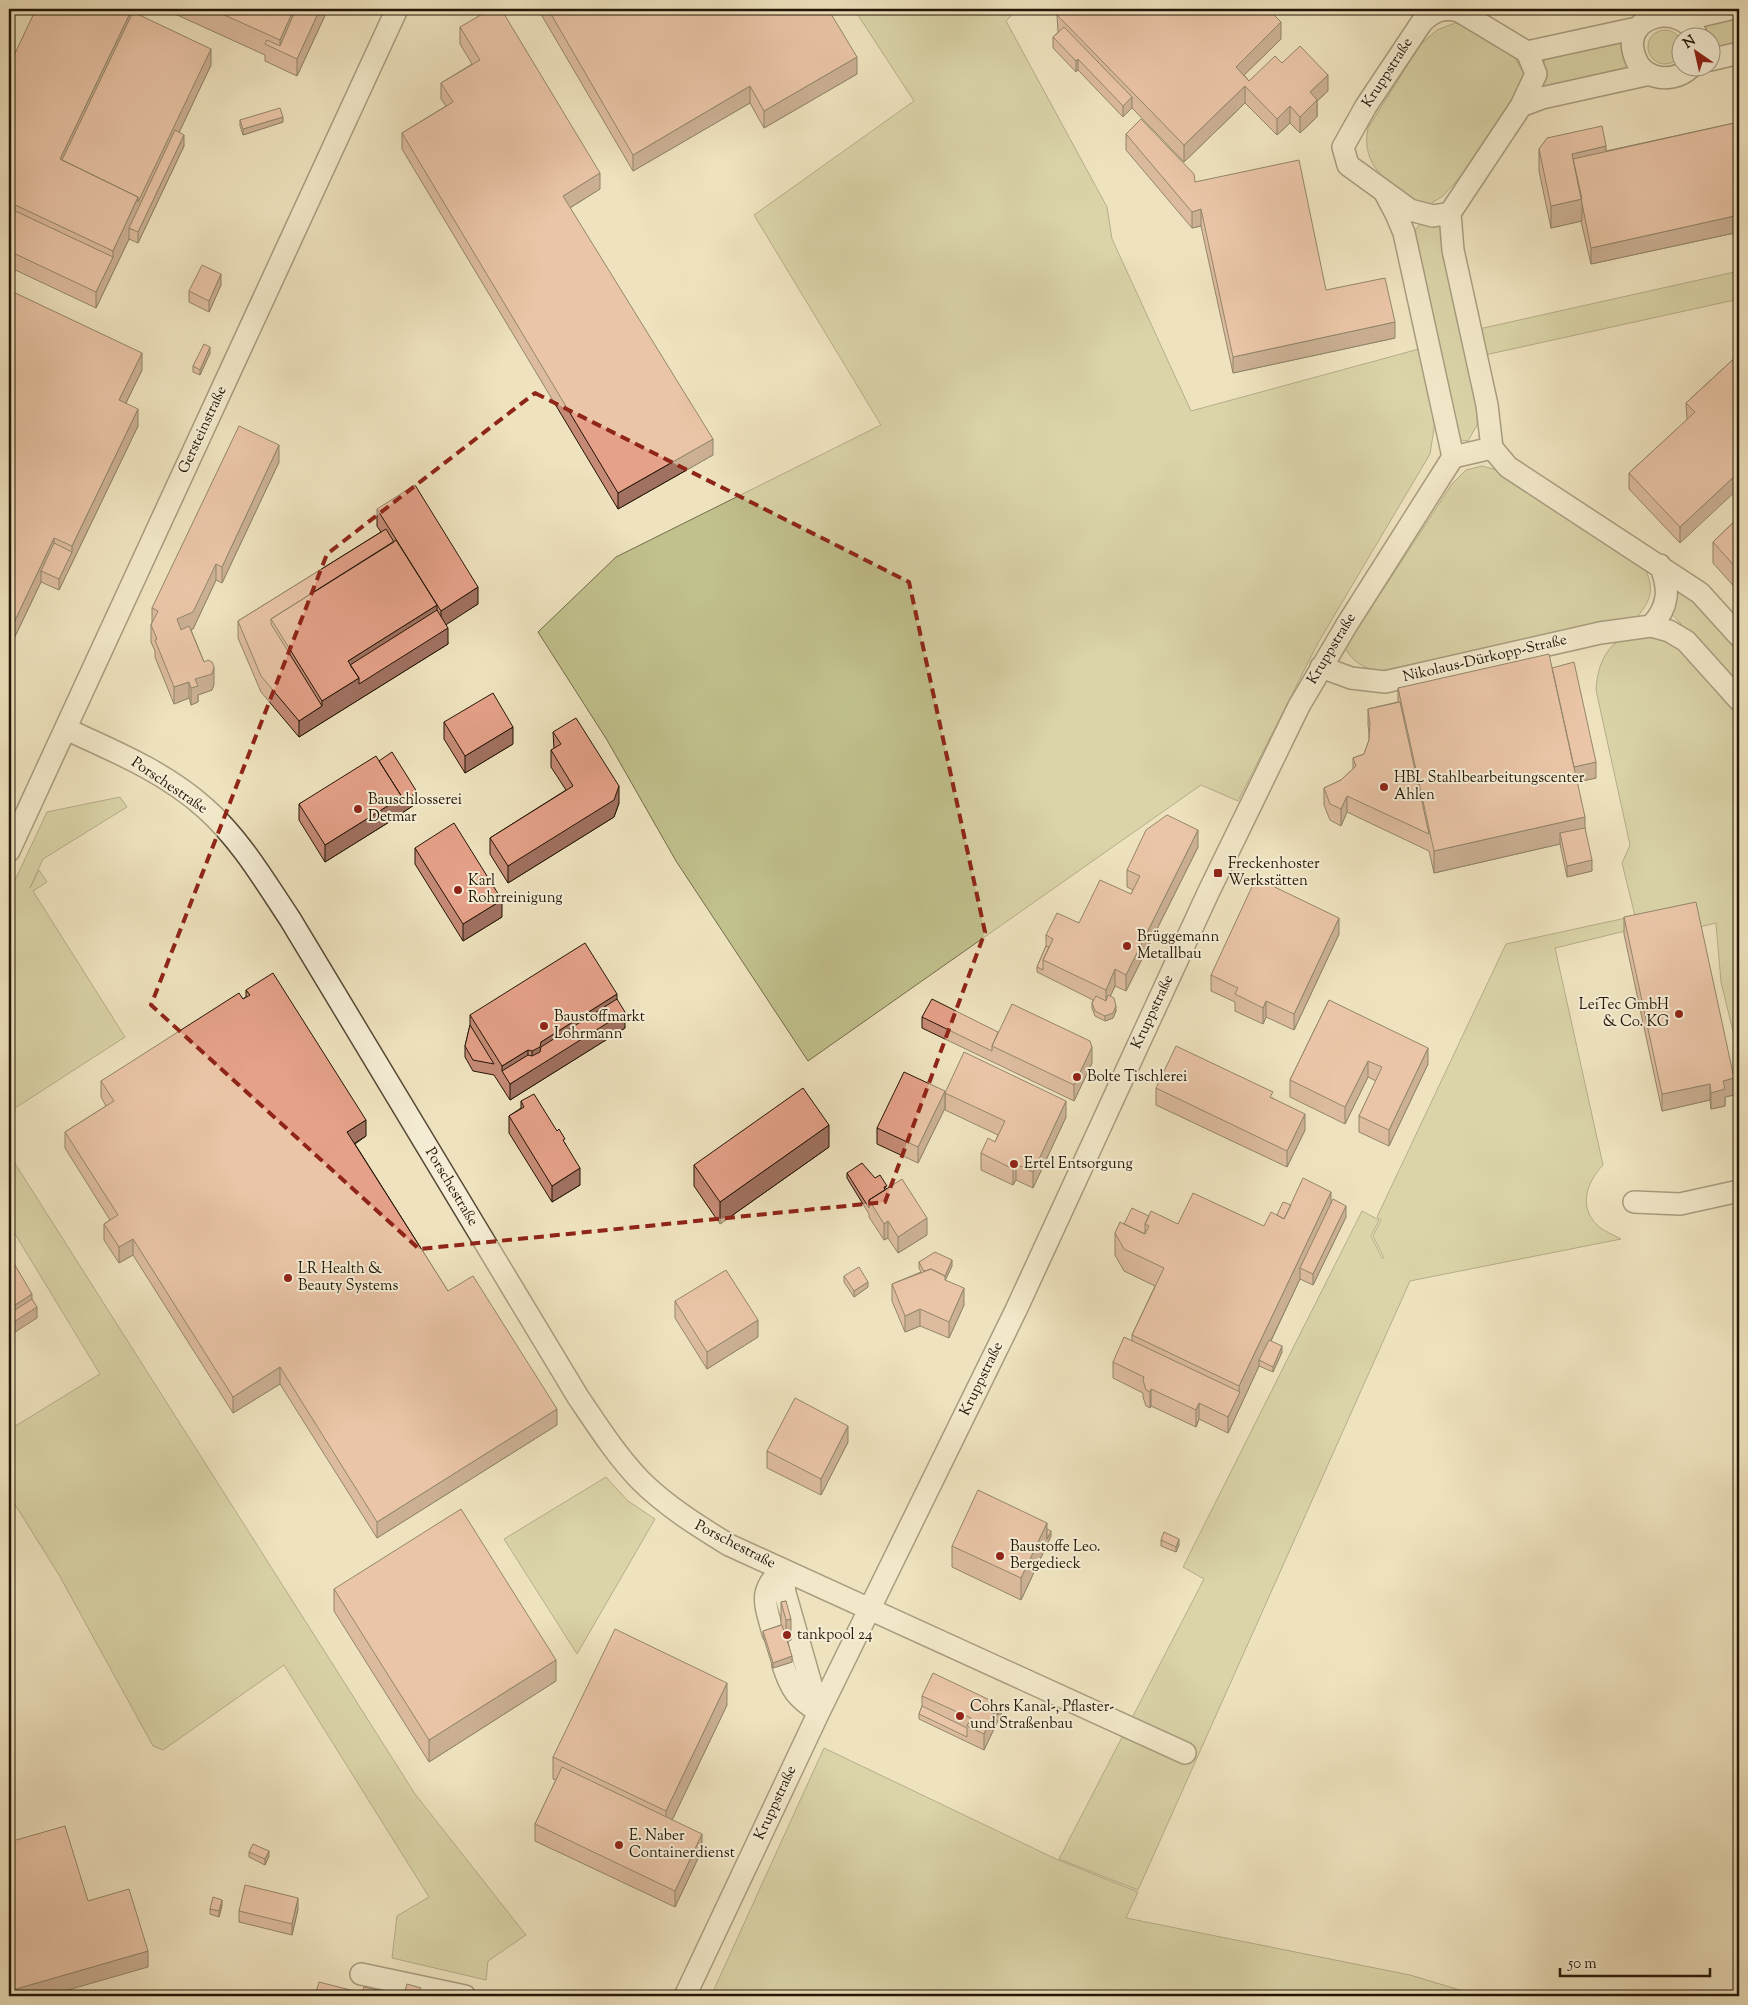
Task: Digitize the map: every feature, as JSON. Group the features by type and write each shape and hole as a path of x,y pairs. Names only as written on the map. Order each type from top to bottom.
{"street":[{"name":"Gersteinstraße","path":"9,852 397,9"},
{"path":"1650,74 1637,61 1633,44 1637,28 1649,16 1656,11 1687,18 1730,9"},
{"name":"Kruppstraße","path":"1450,212 1433,216 1410,210 1384,193 1348,165 1343,147 1366,106 1422,22 1430,14 1441,10 1459,11 1527,52"},
{"path":"1687,18 1695,28"},
{"path":"1637,28 1527,52 1536,74 1521,106 1450,212 1453,250 1487,405 1492,448 1508,468 1660,565 1700,593 1739,636"},
{"path":"1720,58 1739,53"},
{"path":"1521,106 1542,98 1650,74 1670,78"},
{"name":"Kruppstraße","path":"685,1996 819,1712 1016,1310 1209,891 1299,706 1321,667 1453,457 1404,234 1398,216 1384,193"},
{"path":"1453,457 1492,448"},
{"path":"1651,626 1661,615 1667,600 1667,583 1660,565"},
{"name":"Nikolaus-Dürkopp-Straße","path":"1321,667 1351,678 1385,682 1600,634 1651,626 1669,631 1686,641 1739,700"},
{"name":"Porschestraße","path":"66,729 141,764 204,807 245,851 290,920 510,1286 603,1434 640,1480 687,1519 729,1545 869,1610"},
{"path":"1634,1202 1680,1204 1739,1191"},
{"path":"773,1633 765,1603 769,1582 782,1569"},
{"path":"782,1569 785,1593 819,1712"},
{"path":"869,1610 1185,1753"},
{"path":"783,1665 789,1683 800,1700 819,1712"},
{"path":"361,1974 465,1996"}],"highlighted area":[{"path":"535,393 909,582 985,932 885,1202 419,1249 151,1005 327,554"}],"green space":[{"path":"854,9 1018,9 1006,21 1107,207 1112,239 1191,411 1419,349 1435,422 1430,454 1318,643 1238,801 1201,785 808,1061 676,861 607,740 538,632 616,557 881,425 754,215 914,101"},
{"path":"1739,16 1739,43 1720,47 1720,28 1705,28 1703,24"},
{"path":"1455,23 1468,26 1514,56 1524,74 1521,87 1460,177 1443,196 1430,204 1417,205 1388,182 1373,164 1368,154 1368,128 1420,45 1437,30"},
{"path":"1658,31 1670,31 1670,63 1665,64 1658,63 1653,59 1649,54 1648,47 1649,40 1653,35"},
{"path":"1622,41 1623,50 1630,68 1542,87 1544,60"},
{"path":"1420,224 1439,224 1478,405 1477,425 1468,441 1460,440 1411,236"},
{"path":"1739,271 1739,299 1485,355 1479,329"},
{"path":"1482,466 1501,471 1642,563 1650,584 1649,597 1643,610 1637,617 1380,671 1360,664 1352,658 1345,648 1452,484 1466,470"},
{"path":"1680,587 1702,606 1739,646 1739,688 1671,613"},
{"path":"1650,637 1670,643 1689,654 1739,709 1739,1056 1721,982 1716,923 1700,927 1696,914 1555,948 1603,1165 1589,1186 1586,1202 1591,1218 1597,1225 1621,1239 1410,1281 1138,1890 1059,1859 1204,1579 1183,1567 1362,1211 1379,1220 1371,1236 1382,1258 1384,1258 1373,1236 1381,1220 1377,1217 1506,944 1635,916 1622,863 1630,845 1596,690 1600,667 1612,646 1626,638"},
{"path":"120,797 127,807 43,859 30,888 39,870 47,882 33,891 125,1037 9,1112 9,893 47,812"},
{"path":"9,1154 415,1794 526,1935 488,1961 486,1980 392,1958 397,1916 429,1897 284,1665 163,1750 153,1746 59,1575 9,1495 9,1430 100,1374 9,1224"},
{"path":"606,1477 628,1501 655,1519 577,1654 504,1539"},
{"path":"824,1748 1056,1859 1138,1892 1126,1918 1410,1975 1480,1996 711,1996"}],"building":[{"path":"36,9 132,9 60,159 138,197 113,251 9,202 9,66"},
{"path":"211,9 294,9 280,40"},
{"path":"296,9 320,9 297,59 265,44 267,40 280,46"},
{"path":"491,9 501,9 600,173 563,196 713,439 618,493 402,133 453,102 441,83 480,60 460,27"},
{"path":"548,9 828,9 857,57 764,111 750,86 633,155"},
{"path":"1064,9 1268,9 1281,22 1236,67 1249,81 1275,56 1282,63 1300,46 1328,75 1310,92 1317,100 1300,117 1290,106 1277,119 1245,86 1184,145 1057,15"},
{"path":"133,12 211,49 138,202 138,197 62,160"},
{"path":"1064,27 1132,97 1123,106 1078,59 1076,61 1053,37"},
{"path":"280,108 283,117 243,129 240,120"},
{"path":"1141,119 1194,174 1195,182 1299,160 1326,290 1385,278 1395,322 1233,357 1201,209 1192,212 1126,134"},
{"path":"1739,122 1739,215 1591,248 1573,159"},
{"path":"1602,126 1606,146 1572,154 1582,199 1551,206 1539,149 1547,138"},
{"path":"175,130 184,135 138,232 129,228"},
{"path":"9,208 113,257 96,292 9,251"},
{"path":"202,265 221,274 209,301 189,291"},
{"path":"9,290 142,353 119,400 138,409 72,546 54,538 9,633"},
{"path":"204,344 210,347 200,370 193,366"},
{"path":"1739,354 1739,472 1680,527 1629,473 1695,412 1686,403"},
{"path":"239,426 279,445 222,567 216,564 193,612 177,619 181,630 189,626 204,662 208,660 212,662 214,667 212,674 195,679 198,686 191,688 189,682 174,687 155,640 157,639 151,625 158,611 152,608"},
{"path":"415,485 478,587 441,611 377,509"},
{"path":"1739,517 1739,571 1713,542"},
{"path":"386,529 394,542 271,619 271,624 322,706 299,721 261,676 238,621"},
{"path":"396,540 437,605 348,661 359,678 322,701 271,619"},
{"path":"54,543 72,552 59,579 41,571"},
{"path":"437,610 448,628 359,684 359,678 350,665"},
{"path":"1549,654 1585,817 1434,851 1398,688"},
{"path":"1574,662 1596,762 1574,767 1552,668"},
{"path":"493,693 513,727 465,756 444,722"},
{"name":"HBL Stahlbearbeitungscenter Ahlen","path":"1400,702 1429,834 1347,796 1341,809 1330,804 1324,788 1341,780 1356,766 1353,758 1364,754 1369,740 1368,709"},
{"path":"576,718 619,786 614,800 508,866 490,838 573,786 551,750 561,744 553,732"},
{"path":"392,752 417,792 402,802 402,797 379,761"},
{"name":"Bauschlosserei Detmar","path":"376,756 402,797 325,845 299,804"},
{"path":"1167,815 1198,830 1126,975 1115,969 1106,990 1043,960 1053,939 1046,935 1057,913 1079,923 1100,880 1131,894 1140,876 1127,870 1146,830"},
{"name":"Karl Rohrreinigung","path":"454,823 502,900 463,924 415,848"},
{"path":"1585,828 1592,860 1567,866 1560,833"},
{"path":"1256,878 1339,918 1294,1014 1266,1001 1263,1008 1235,994 1238,988 1211,975"},
{"name":"LeiTec GmbH & Co. KG","path":"1696,902 1734,1078 1723,1081 1725,1089 1711,1093 1710,1084 1662,1094 1624,917"},
{"name":"Baustoffmarkt Lohrmann","path":"585,943 617,994 541,1042 540,1047 532,1051 528,1050 502,1066 470,1015"},
{"path":"1046,946 1049,947 1043,960 1043,970 1037,967"},
{"name":"LR Health & Beauty Systems","path":"273,973 366,1120 347,1132 448,1291 473,1276 557,1409 377,1522 280,1367 233,1397 133,1239 119,1247 104,1224 118,1215 65,1132 114,1101 101,1081 239,993 243,999 250,995 246,990"},
{"path":"1108,995 1114,998 1116,1006 1113,1013 1105,1016 1095,1011 1092,1003 1096,996 1106,1001"},
{"path":"617,999 625,1012 510,1084 502,1071 528,1055 532,1056 540,1052 541,1047"},
{"path":"932,999 998,1032 992,1046 992,1051 922,1017"},
{"path":"1329,1000 1428,1048 1389,1130 1359,1116 1382,1067 1368,1061 1345,1107 1290,1080"},
{"path":"1012,1004 1090,1041 1092,1047 1074,1085 992,1046"},
{"path":"470,1025 494,1064 473,1060 465,1046"},
{"path":"1176,1046 1273,1092 1270,1097 1305,1114 1287,1151 1156,1088"},
{"path":"964,1052 1066,1101 1033,1172 1016,1164 1013,1169 981,1153 988,1138 995,1142 1005,1121 945,1093"},
{"path":"904,1072 945,1091 918,1147 877,1128"},
{"path":"803,1088 829,1125 720,1202 694,1165"},
{"path":"534,1094 557,1131 559,1129 565,1139 563,1140 580,1168 552,1186 509,1116 524,1107 521,1101"},
{"path":"862,1163 875,1178 880,1175 887,1186 884,1187 885,1190 869,1200 869,1208 847,1173"},
{"path":"1303,1178 1331,1192 1239,1386 1132,1335 1164,1268 1124,1249 1115,1233 1120,1222 1145,1234 1149,1226 1145,1224 1151,1211 1178,1224 1193,1193 1264,1226 1271,1212 1284,1219"},
{"path":"902,1179 927,1218 898,1237 888,1221 884,1224 869,1200"},
{"path":"1333,1199 1346,1206 1313,1274 1300,1268"},
{"path":"1283,1202 1291,1205 1284,1219 1277,1215"},
{"path":"1132,1208 1149,1216 1145,1224 1145,1234 1124,1224"},
{"path":"935,1252 952,1260 945,1276 931,1269 923,1270 919,1262"},
{"path":"9,1255 32,1294 9,1309"},
{"path":"859,1267 868,1282 854,1291 844,1276"},
{"path":"931,1269 945,1276 945,1280 964,1288 949,1322 920,1309 905,1316 892,1284"},
{"path":"726,1270 758,1320 707,1352 675,1301"},
{"path":"32,1299 37,1307 9,1325 9,1314"},
{"path":"1124,1337 1240,1392 1228,1417 1199,1403 1196,1410 1151,1389 1150,1392 1146,1390 1144,1377 1113,1362"},
{"path":"1269,1340 1282,1346 1273,1367 1259,1360"},
{"path":"795,1398 848,1426 821,1479 767,1451"},
{"path":"978,1490 1047,1523 1021,1578 952,1546"},
{"path":"461,1509 556,1660 429,1740 334,1589"},
{"path":"1047,1529 1051,1531 1047,1539"},
{"path":"1164,1532 1179,1539 1176,1547 1161,1540"},
{"path":"786,1601 791,1619 786,1620 781,1602"},
{"path":"782,1625 792,1656 773,1663 763,1631"},
{"path":"615,1629 727,1683 666,1811 553,1757"},
{"path":"933,1673 998,1704 984,1734 967,1726 971,1718 922,1696"},
{"path":"998,1705 1002,1707 998,1715"},
{"path":"922,1706 967,1728 967,1737 919,1714"},
{"name":"E. Naber Containerdienst","path":"562,1767 702,1834 675,1891 535,1824"},
{"path":"65,1826 88,1901 129,1889 148,1951 9,1991 9,1842"},
{"path":"253,1844 269,1851 265,1859 249,1852"},
{"path":"245,1885 298,1898 292,1924 239,1911"},
{"path":"213,1897 222,1900 219,1911 210,1909"},
{"path":"319,1982 362,1993 361,1996 315,1996"},
{"path":"407,1984 421,1988 418,1995 405,1991"},
{"path":"364,1987 402,1996 361,1996"}],"place":[{"name":"HBL Stahlbearbeitungscenter Ahlen","path":"1384,787"},
{"name":"Bauschlosserei Detmar","path":"358,809"},
{"name":"Freckenhoster Werkstätten","path":"1218,873"},
{"name":"Karl Rohrreinigung","path":"458,890"},
{"name":"Brüggemann Metallbau","path":"1127,946"},
{"name":"LeiTec GmbH & Co. KG","path":"1679,1014"},
{"name":"Baustoffmarkt Lohrmann","path":"544,1026"},
{"name":"Bolte Tischlerei","path":"1077,1077"},
{"name":"Ertel Entsorgung","path":"1014,1164"},
{"name":"LR Health & Beauty Systems","path":"288,1278"},
{"name":"Baustoffe Leo. Bergedieck","path":"1000,1556"},
{"name":"tankpool 24","path":"787,1635"},
{"name":"Cohrs Kanal-, Pflaster- und Straßenbau","path":"960,1716"},
{"name":"E. Naber Containerdienst","path":"619,1845"}]}
